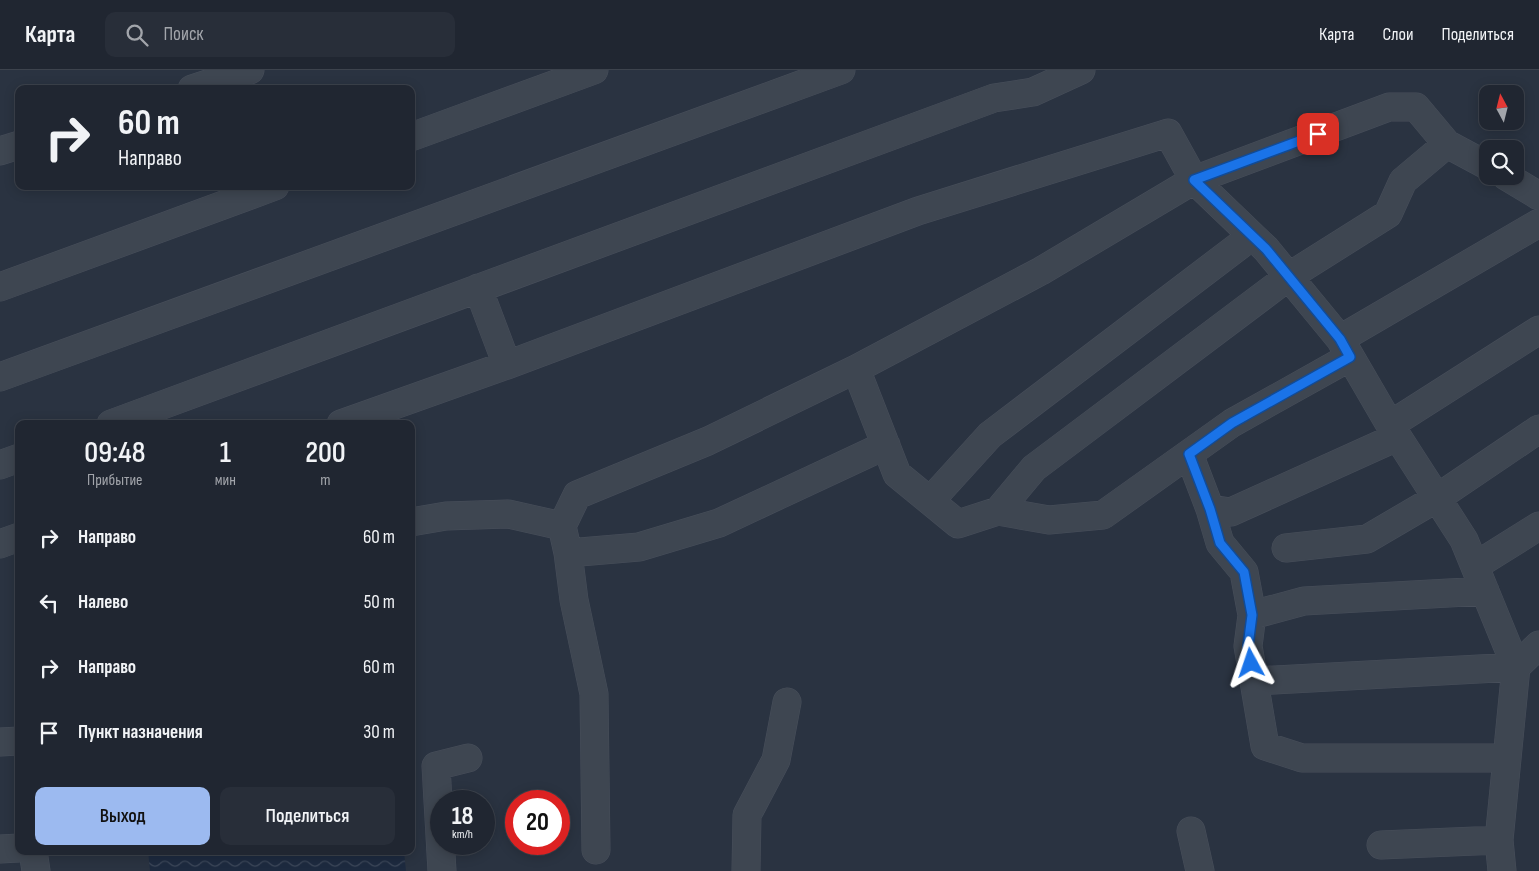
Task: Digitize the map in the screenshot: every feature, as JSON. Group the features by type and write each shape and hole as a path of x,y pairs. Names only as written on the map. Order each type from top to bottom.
{"lane":[{"path":"204,85 250,70"},
{"path":"415,135 594,70"},
{"path":"0,377 841,70"},
{"path":"122,420 994,98 1033,92 1081,70"},
{"path":"596,850 594,694 574,600 568,553 562,526 577,495 708,441 856,369 1041,272 1194,180 1389,107 1416,107 1447,144 1479,161"},
{"path":"352,420 507,365 918,210 1168,133 1194,180 1266,249 1345,348 1393,431 1464,540 1516,666 1499,840 1502,871"},
{"path":"998,511 1034,468 1288,277 1388,214 1403,181 1447,144"},
{"path":"0,151 15,146"},
{"path":"1521,185 1539,196"},
{"path":"0,287 264,190"},
{"path":"856,369 897,474 958,524 998,511 1049,520 1102,515 1232,423 1539,223"},
{"path":"930,501 990,435 1252,236"},
{"path":"478,288 507,365"},
{"path":"1210,509 1231,512 1393,431 1539,330"},
{"path":"1286,548 1367,539 1437,498 1539,429"},
{"path":"568,553 639,547 719,523 886,445"},
{"path":"1189,454 1210,509 1220,543 1244,572 1252,615 1248,646 1265,746 1302,758 1507,758"},
{"path":"0,465 15,459"},
{"path":"415,521 446,516 508,514 562,526"},
{"path":"1475,566 1539,526"},
{"path":"0,544 15,538"},
{"path":"1252,615 1304,601 1485,591"},
{"path":"1254,681 1516,666 1539,645"},
{"path":"746,871 747,815 776,760 787,702"},
{"path":"0,742 15,741"},
{"path":"442,871 436,766 468,758"},
{"path":"1191,830 1200,871"},
{"path":"1381,845 1499,840"},
{"path":"0,849 15,848"},
{"path":"34,855 36,871"}],"water":[{"path":"148,855 404,855 406,871 150,871"}],"route":[{"path":"1251,663 1248,646 1252,615 1244,572 1220,543 1210,509 1189,454 1232,423 1350,357 1340,339 1266,249 1194,180 1318,134"}]}
